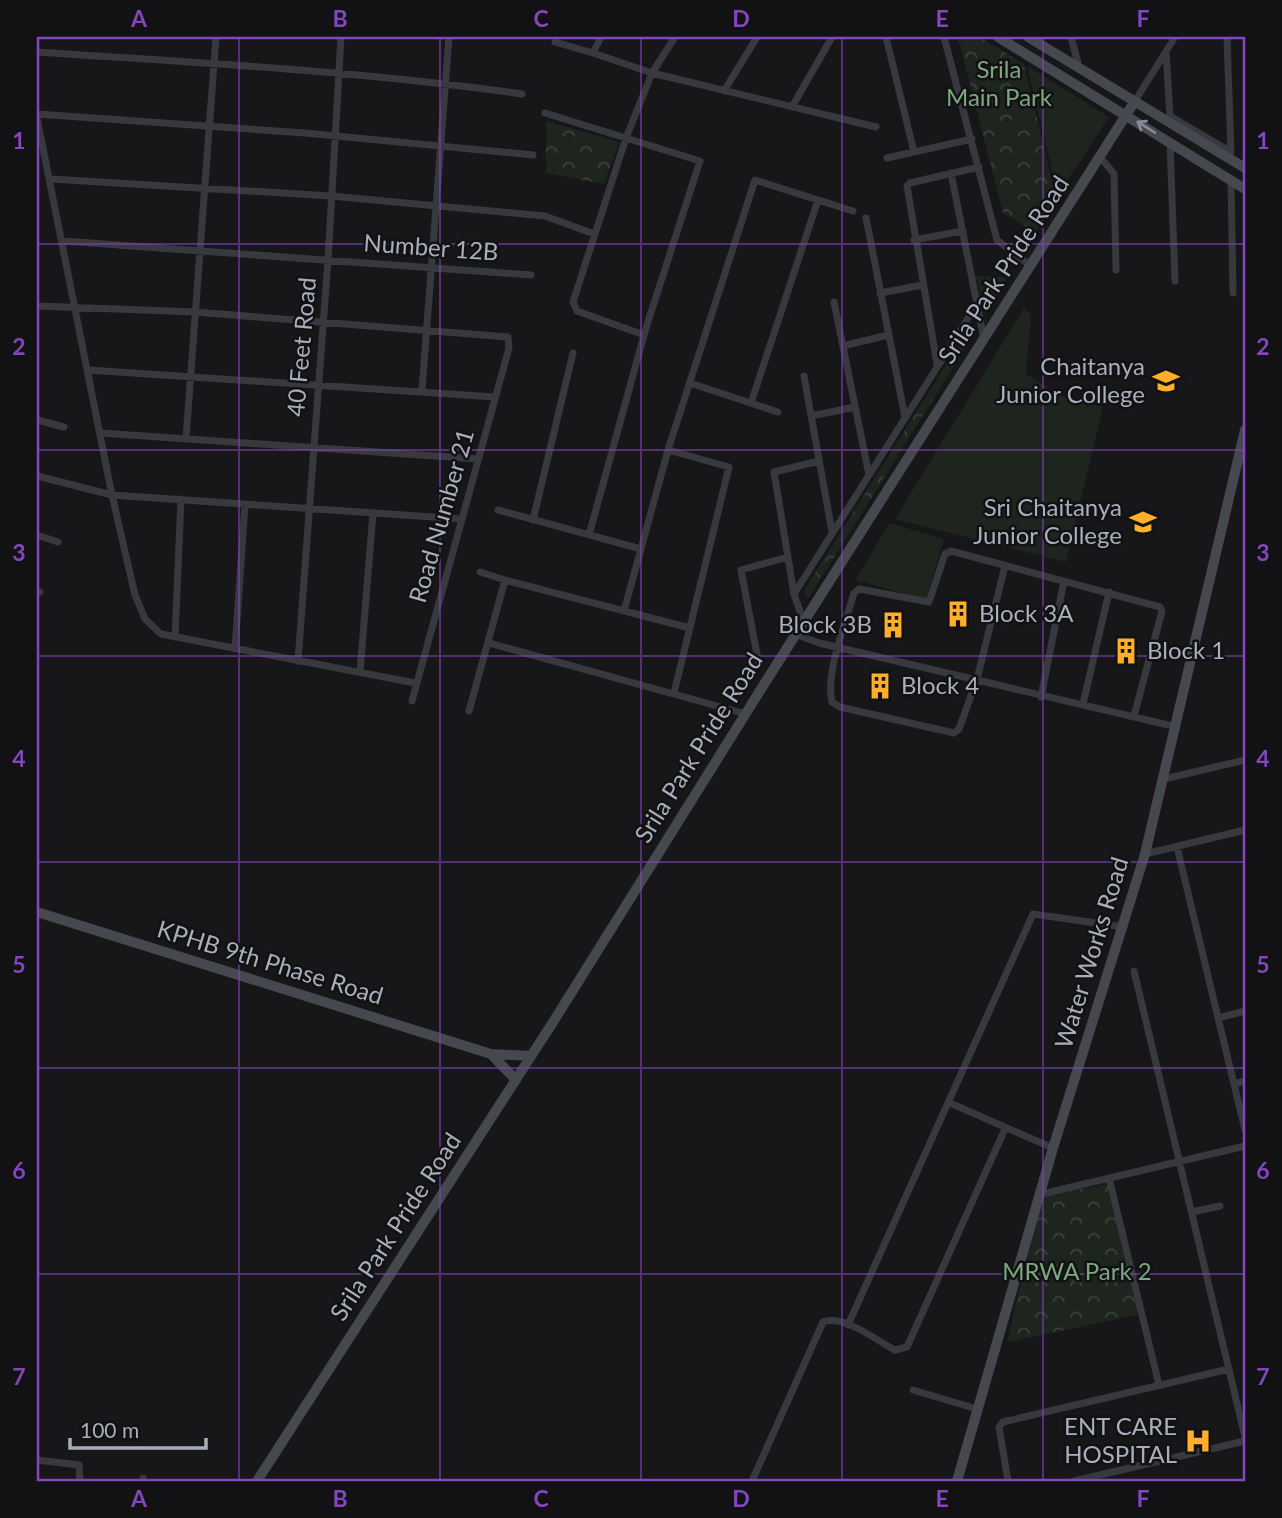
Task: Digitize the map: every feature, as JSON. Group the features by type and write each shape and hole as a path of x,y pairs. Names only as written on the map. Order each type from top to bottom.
{"street":[{"path":"186,438 216,37"},
{"name":"40 Feet Road","path":"298,661 328,260 341,37"},
{"path":"422,390 449,37"},
{"path":"593,53 601,37"},
{"path":"644,335 576,311 573,306 626,138 652,74 675,37"},
{"path":"724,91 757,37"},
{"path":"792,107 832,37"},
{"path":"886,37 914,152"},
{"path":"944,37 997,240 1031,266"},
{"path":"999,37 1245,189"},
{"path":"1028,37 1245,168"},
{"path":"1071,37 1079,67"},
{"name":"Srila Park Pride Road","path":"257,1481 516,1080 795,634 1101,158 1175,37"},
{"path":"1166,52 1170,116 1231,152 1227,37"},
{"path":"555,42 652,74 876,127"},
{"path":"37,52 338,73 445,83 522,94"},
{"path":"545,113 700,161 644,335 589,535"},
{"path":"415,683 175,636 152,629 145,619 135,595 112,495 37,116 334,136 533,155"},
{"path":"887,158 972,139"},
{"path":"1170,142 1175,281"},
{"path":"1101,158 1114,174 1116,270"},
{"path":"937,365 907,186 910,183 979,167"},
{"path":"951,173 984,339"},
{"path":"51,179 331,196 545,216 594,234"},
{"path":"624,611 668,450 755,180 853,211"},
{"path":"1231,180 1233,293"},
{"path":"751,403 818,200"},
{"path":"866,218 906,417"},
{"path":"914,240 963,231"},
{"name":"Number 12B","path":"63,241 531,275"},
{"path":"880,293 923,285"},
{"path":"834,302 869,476"},
{"path":"794,594 977,304"},
{"path":"37,306 195,312 426,329"},
{"name":"Road Number 21","path":"412,701 509,342 503,335 426,329"},
{"path":"843,346 888,335"},
{"path":"533,520 573,353"},
{"path":"88,370 422,390 495,397"},
{"path":"803,376 832,533"},
{"path":"690,383 778,412"},
{"path":"811,416 855,407"},
{"path":"37,420 64,427"},
{"name":"Water Works Road","path":"957,1481 1054,1148 1125,927 1177,727 1245,430"},
{"path":"101,433 478,459"},
{"path":"668,450 729,467 674,693"},
{"path":"804,622 794,594 774,472 819,461"},
{"path":"37,476 112,495 462,519"},
{"path":"175,636 181,499"},
{"path":"235,649 245,504"},
{"path":"498,510 641,549"},
{"path":"360,672 373,513"},
{"path":"37,535 58,542"},
{"path":"1005,566 977,679 959,729 954,733 839,707 832,702 830,693 839,646 856,591 924,604 932,600 947,552 1005,566 1109,592 1153,602 1163,611 1134,716"},
{"path":"759,665 741,570 788,557"},
{"path":"480,572 690,628"},
{"path":"470,711 505,579"},
{"path":"1041,697 1064,581"},
{"path":"1083,704 1109,592"},
{"path":"795,634 1041,697 1083,704 1177,727"},
{"path":"489,643 746,714"},
{"path":"1164,779 1245,760"},
{"path":"1145,854 1245,830"},
{"path":"1177,846 1245,1130"},
{"name":"KPHB 9th Phase Road","path":"37,912 491,1054 531,1055"},
{"path":"848,1325 950,1103 1032,914 1125,927"},
{"path":"1074,1481 1245,1439 1134,971"},
{"path":"1218,1018 1245,1012"},
{"name":"KPHB 9th Phase Road","path":"491,1054 516,1080"},
{"path":"1234,1084 1245,1081"},
{"path":"950,1103 1054,1148"},
{"path":"752,1481 823,1322 830,1320 848,1325 895,1350 908,1347 1005,1129"},
{"path":"1042,1194 1245,1146"},
{"path":"1110,1178 1159,1385"},
{"path":"1192,1212 1220,1206"},
{"path":"1008,1481 999,1436 999,1427 1003,1422 1229,1369"},
{"path":"913,1390 977,1409"},
{"path":"37,1460 79,1465 80,1481"}],"green space":[{"name":"Srila Main Park","path":"958,37 979,37 1024,64 1056,198 1035,232 1003,213"},
{"path":"1027,66 1109,117 1058,195"},
{"path":"546,121 619,142 604,184 546,173"},
{"path":"976,276 1005,277 1006,282 985,315"},
{"path":"1024,308 1031,315 1026,374 1064,397 1103,407 1066,562 895,519"},
{"path":"971,325 974,334 808,599 803,592"},
{"path":"889,523 944,539 926,600 856,580"},
{"name":"MRWA Park 2","path":"1111,1184 1142,1314 1007,1342 1041,1196"}],"place":[{"name":"Chaitanya Junior College","path":"1166,381"},
{"name":"Sri Chaitanya Junior College","path":"1143,522"},
{"name":"Block 3A","path":"958,614"},
{"name":"Block 3B","path":"893,625"},
{"name":"Block 1","path":"1126,651"},
{"name":"Block 4","path":"880,686"},
{"name":"ENT CARE HOSPITAL","path":"1198,1441"}]}
